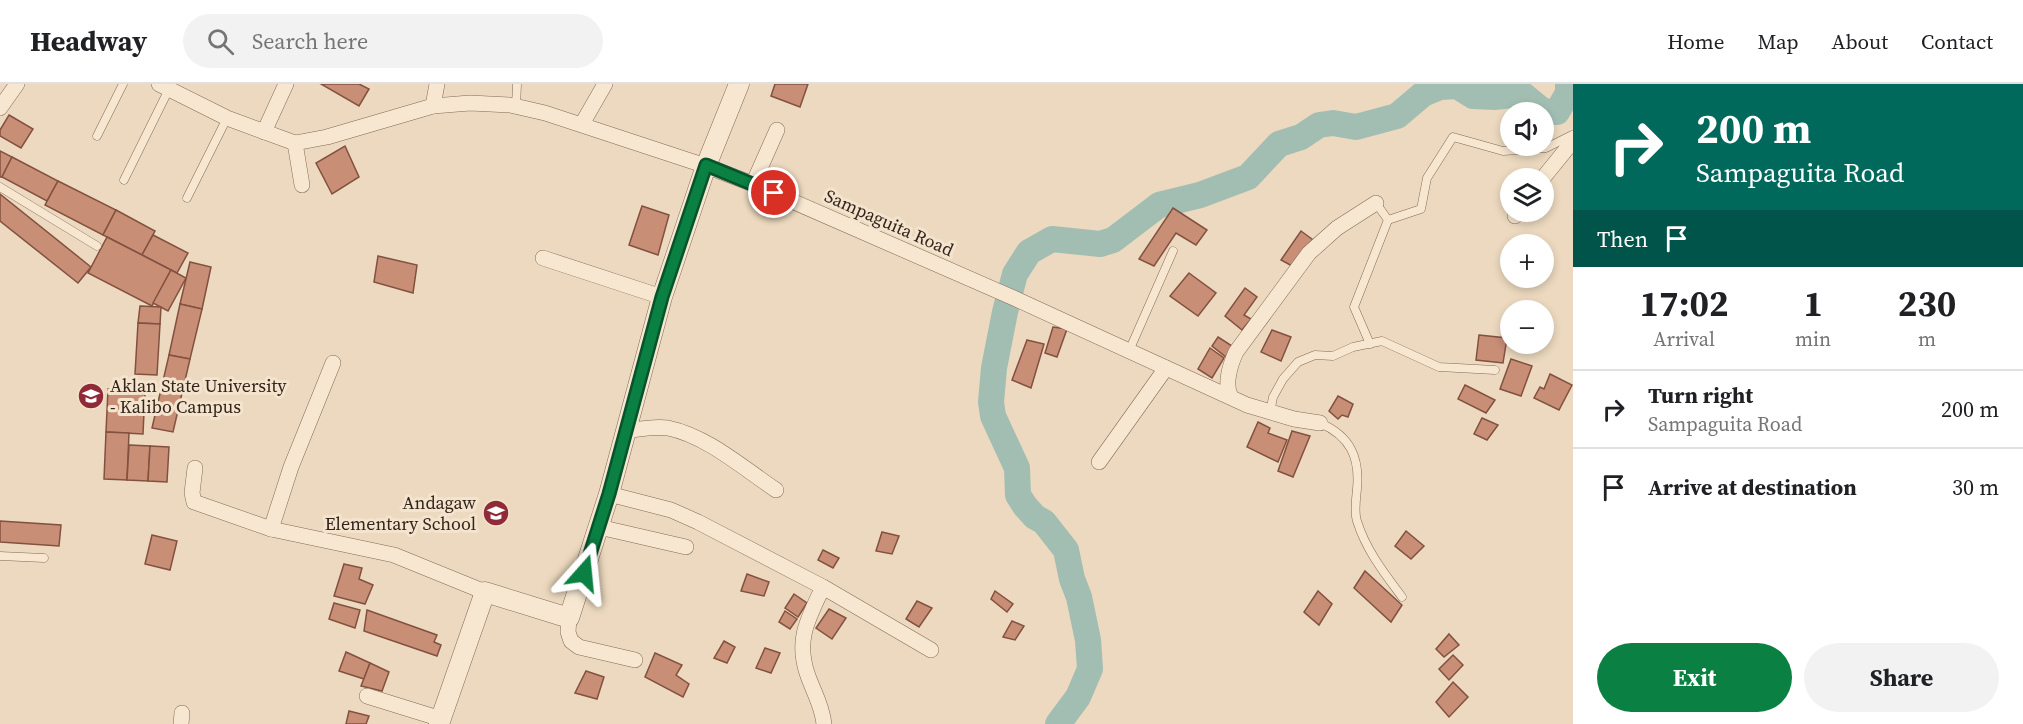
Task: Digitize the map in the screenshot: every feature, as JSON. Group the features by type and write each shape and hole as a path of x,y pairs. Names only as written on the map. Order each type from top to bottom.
{"street":[{"path":"264,132 286,84"},
{"path":"433,106 436,84"},
{"path":"582,124 605,84"},
{"path":"635,660 579,646 571,641 568,632 569,618 609,494 662,297 706,165 739,84"},
{"path":"0,108 10,86"},
{"path":"164,86 227,118 295,143 302,185"},
{"name":"Sampaguita Road","path":"295,143 327,137 433,106 470,103 516,107 582,124 753,183 1231,397 1270,412 1320,423"},
{"path":"753,183 777,130"},
{"path":"1551,168 1573,141"},
{"path":"1231,397 1227,390 1231,363 1236,352 1309,253 1337,228 1376,203"},
{"path":"543,258 662,297"},
{"path":"271,529 291,467 333,363"},
{"path":"1099,462 1166,368"},
{"path":"626,431 666,428 686,434 722,454 776,490"},
{"path":"195,468 192,493 194,502 271,529 394,555 485,592 569,618"},
{"path":"609,494 671,510 823,587 932,650"},
{"path":"599,527 686,547"},
{"path":"823,587 806,623 802,641 803,660 820,701 824,724"},
{"path":"367,696 440,722 485,592"}],"lane":[{"path":"97,136 123,84"},
{"path":"516,107 517,84"},
{"path":"124,180 164,86"},
{"path":"187,198 227,118"},
{"path":"1388,220 1421,209 1427,178 1453,137 1503,151 1546,148 1573,135"},
{"path":"0,187 97,246"},
{"path":"1376,203 1388,220"},
{"path":"1370,344 1354,307 1388,220"},
{"path":"1129,351 1173,251"},
{"path":"1270,412 1273,397 1283,379 1298,362 1315,355 1333,357 1353,347 1382,341 1439,367 1495,370"},
{"path":"1320,423 1333,429 1348,443 1357,460 1356,518 1365,542 1402,597"},
{"path":"0,556 44,558"}],"building":[{"path":"321,84 359,84 369,89 359,106"},
{"path":"775,84 808,84 800,107 771,96"},
{"path":"9,115 33,129 21,148 0,136 0,130"},
{"path":"345,146 359,177 332,194 316,163"},
{"path":"0,151 12,157 2,177 0,177"},
{"path":"12,157 58,181 47,201 2,177"},
{"path":"58,181 116,210 103,235 45,205"},
{"path":"0,194 91,267 78,283 0,221"},
{"path":"642,206 669,215 658,255 629,245"},
{"path":"1173,208 1207,230 1196,245 1176,233 1154,266 1139,259"},
{"path":"116,210 155,231 142,255 103,235"},
{"path":"1301,231 1316,242 1294,267 1281,260"},
{"path":"153,235 188,253 177,273 142,255"},
{"path":"107,237 171,270 152,306 88,273"},
{"path":"378,256 417,265 413,293 374,282"},
{"path":"190,262 211,267 202,309 180,304"},
{"path":"171,270 186,278 168,311 153,303"},
{"path":"1189,273 1216,293 1198,316 1170,296"},
{"path":"1245,288 1257,297 1244,315 1251,319 1242,330 1225,316"},
{"path":"180,304 202,309 190,359 169,355"},
{"path":"140,306 161,307 160,324 138,323"},
{"path":"138,323 160,324 157,375 135,374"},
{"path":"1053,327 1067,329 1057,357 1045,353"},
{"path":"1272,330 1291,337 1281,361 1261,352"},
{"path":"1479,335 1500,337 1500,354 1504,354 1503,363 1476,360"},
{"path":"1218,337 1232,346 1226,357 1212,346"},
{"path":"1027,340 1044,344 1031,388 1012,380"},
{"path":"1210,348 1224,358 1212,378 1198,369"},
{"path":"169,355 190,359 173,432 152,428"},
{"path":"1511,359 1532,366 1521,396 1500,389"},
{"path":"1550,374 1572,385 1559,410 1534,398 1540,387 1544,389"},
{"path":"1465,385 1495,400 1486,413 1458,399"},
{"path":"108,389 145,391 143,434 106,432"},
{"path":"1338,396 1353,404 1348,417 1342,415 1338,419 1329,411"},
{"path":"1482,418 1498,425 1487,440 1474,434"},
{"path":"1258,422 1270,428 1268,433 1287,440 1278,462 1247,447"},
{"path":"1292,431 1310,436 1293,477 1278,471"},
{"path":"106,432 129,433 127,480 104,479"},
{"path":"129,445 150,446 148,481 127,480"},
{"path":"150,446 169,447 167,482 148,481"},
{"path":"0,521 61,525 59,546 0,542"},
{"path":"1406,531 1424,546 1411,559 1395,546"},
{"path":"882,532 899,536 892,554 876,551"},
{"path":"152,535 177,541 170,570 145,564"},
{"path":"823,550 839,558 833,568 818,560"},
{"path":"344,564 362,568 359,579 373,585 365,604 334,596"},
{"path":"1365,571 1402,605 1391,622 1354,588"},
{"path":"747,574 769,582 764,596 741,591"},
{"path":"995,591 1013,604 1007,612 991,599"},
{"path":"1318,591 1332,604 1319,625 1304,612"},
{"path":"794,594 807,603 798,617 785,608"},
{"path":"917,601 932,608 919,627 906,619"},
{"path":"334,603 360,610 355,628 329,619"},
{"path":"829,609 846,618 832,639 816,628"},
{"path":"367,610 437,635 434,642 441,645 437,656 364,631"},
{"path":"785,611 797,619 790,629 779,622"},
{"path":"1012,621 1024,626 1015,640 1003,637"},
{"path":"1449,634 1459,645 1444,657 1436,649"},
{"path":"724,641 735,647 727,663 714,658"},
{"path":"765,648 780,653 771,673 756,668"},
{"path":"346,652 370,663 364,679 339,671"},
{"path":"655,653 682,665 676,675 689,684 683,697 645,677"},
{"path":"1453,655 1463,665 1449,680 1439,669"},
{"path":"370,663 389,672 382,691 361,686"},
{"path":"586,671 604,677 597,699 575,693"},
{"path":"1453,682 1468,697 1449,717 1436,702"},
{"path":"349,711 369,716 366,724 346,724"}],"waterway":[{"path":"1058,724 1078,697 1090,669 1088,640 1066,550 1044,522 1035,517 1025,506 1018,495 1017,468 993,416 991,402 994,368 1005,312 1015,274 1029,252 1052,239 1100,244 1113,240 1159,205 1200,195 1248,177 1279,144 1301,137 1319,125 1333,123 1356,127 1397,116 1423,94 1440,87 1457,86 1473,96 1494,97 1522,94 1543,111 1557,112 1568,93 1568,84"}],"place":[{"name":"Aklan State University - Kalibo Campus","path":"91,396"},
{"name":"Andagaw Elementary School","path":"496,513"}],"route":[{"path":"584,573 609,494 662,297 706,165 774,193"}]}
